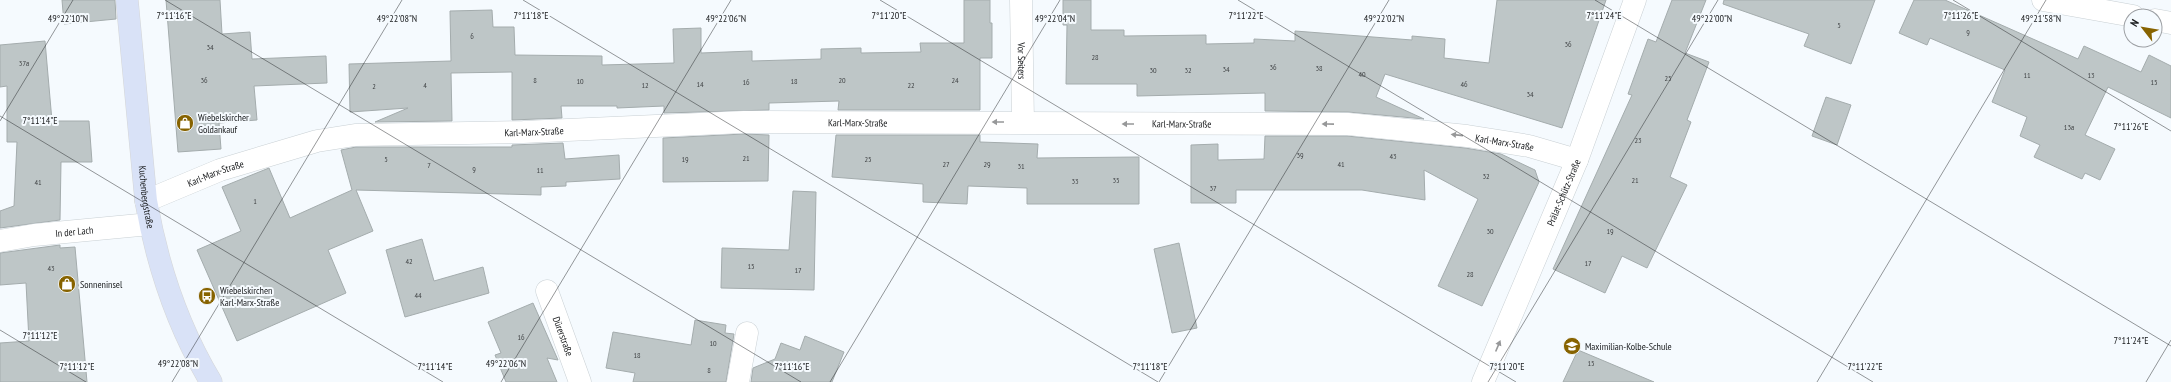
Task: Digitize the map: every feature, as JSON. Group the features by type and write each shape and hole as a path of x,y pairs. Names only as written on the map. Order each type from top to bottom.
{"main road":[{"name":"Kuchenbergstraße","path":"127,0 146,201 150,224 167,286 192,347 210,382"}],"street":[{"name":"Vor Seiters","path":"1020,0 1023,122"},
{"name":"Prälat-Schütz-Straße","path":"1483,382 1577,160 1635,0"},
{"path":"2043,0 2123,14"},
{"name":"Karl-Marx-Straße","path":"146,201 220,170 317,141 355,135 523,132 744,122 1348,124 1474,138 1529,146 1577,160"},
{"name":"In der Lach","path":"0,241 34,235 150,224"},
{"name":"Dürerstraße","path":"547,291 580,382"},
{"path":"738,382 747,334"}],"building":[{"path":"62,0 115,0 116,19 64,24"},
{"path":"166,0 220,0 222,34 250,32 252,59 326,56 327,83 254,86 257,120 219,123 221,149 178,152"},
{"path":"964,0 990,0 990,23 992,23 992,58 980,58 980,110 838,110 839,101 769,103 769,110 664,113 664,106 617,108 617,106 561,106 562,118 512,120 512,72 451,73 452,121 375,122 408,108 350,112 349,64 451,61 450,11 492,10 493,27 514,27 515,55 602,56 602,65 674,63 673,29 701,28 701,53 752,51 752,61 821,59 821,49 861,48 861,53 921,52 920,43 964,43"},
{"path":"1063,0 1091,0 1091,30 1124,30 1124,36 1206,35 1206,44 1254,43 1254,39 1295,41 1295,31 1412,40 1412,36 1445,39 1444,58 1489,63 1497,0 1606,0 1562,128 1385,74 1376,97 1424,119 1348,112 1265,111 1265,93 1137,96 1137,84 1066,84 1067,25 1063,25"},
{"path":"1672,0 1706,0 1685,53 1709,62 1687,120 1691,122 1670,177 1687,185 1647,268 1622,256 1605,293 1553,269 1632,95 1628,94 1648,39 1656,42"},
{"path":"1724,0 1875,0 1851,64 1804,46 1809,34 1723,4"},
{"path":"1914,0 1945,0 2078,59 2084,46 2141,72 2149,55 2171,66 2171,118 2108,87 2085,135 2115,149 2100,180 2085,173 2082,179 2034,157 2040,145 2020,136 2027,117 1992,102 2005,70 1930,38 1927,45 1899,33"},
{"path":"45,41 52,121 89,121 92,162 61,162 60,220 0,228 0,211 14,206 17,142 7,142 7,86 0,87 0,45"},
{"path":"1826,97 1851,105 1837,145 1812,136"},
{"path":"744,134 769,135 768,181 663,182 663,138"},
{"path":"836,135 980,135 980,142 1038,144 1037,158 1139,157 1139,204 1027,204 1027,188 968,186 967,204 923,202 923,184 832,177"},
{"path":"1265,136 1347,136 1465,148 1501,154 1535,170 1539,182 1482,306 1438,286 1478,199 1424,170 1425,200 1362,190 1236,190 1236,203 1191,203 1191,145 1218,144 1218,160 1264,159"},
{"path":"563,143 565,159 619,155 620,179 566,182 566,186 541,187 541,195 356,190 373,231 328,250 346,293 237,341 197,250 241,231 222,187 269,168 290,218 352,190 341,150 356,147 512,147 512,145"},
{"path":"793,191 816,192 814,290 721,288 722,248 789,250"},
{"path":"422,239 434,281 483,267 489,293 405,317 386,250"},
{"path":"1179,243 1197,328 1172,333 1154,249"},
{"path":"60,245 60,248 75,247 87,382 0,382 0,343 29,341 26,283 0,285 0,253"},
{"path":"533,303 558,360 547,358 557,382 506,382 495,355 501,353 488,322"},
{"path":"695,320 726,325 725,333 734,334 726,382 633,382 635,373 606,368 613,332 691,345"},
{"path":"805,336 844,352 832,382 751,382 753,368 775,359 781,343 800,350"},
{"path":"1578,350 1654,382 1563,382"}],"place":[{"name":"Wiebelskircher Goldankauf","path":"185,123"},
{"name":"Sonneninsel","path":"67,284"},
{"name":"Wiebelskirchen Karl-Marx-Straße","path":"207,296"},
{"name":"Maximilian-Kolbe-Schule","path":"1572,346"}]}
